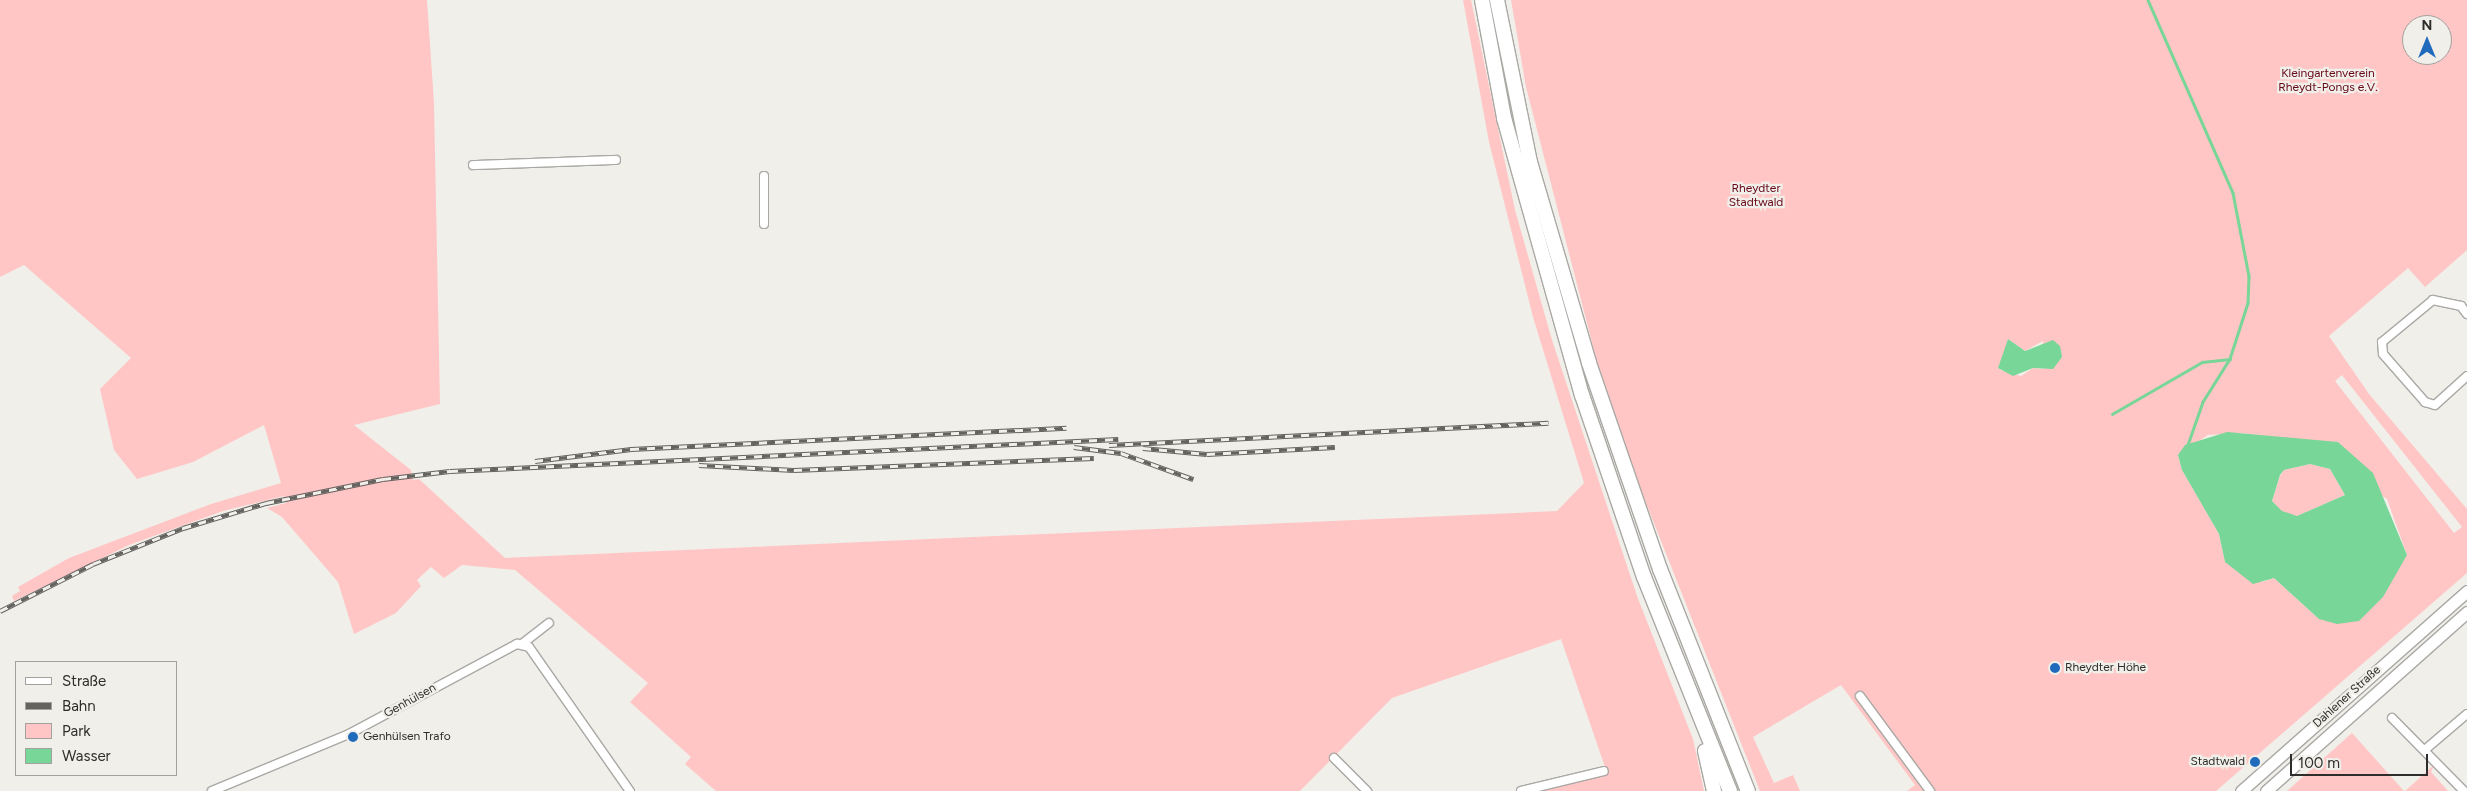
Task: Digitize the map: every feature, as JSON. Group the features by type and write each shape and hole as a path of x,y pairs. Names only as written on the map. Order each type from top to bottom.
{"highway":[{"path":"1482,0 1504,118 1550,292 1613,486 1683,676 1730,791"},
{"path":"1497,0 1530,162 1589,363 1667,587 1748,791"},
{"path":"1683,676 1714,791"}],"main road":[{"name":"Dahlener Straße","path":"2241,791 2467,591"},
{"name":"Dahlener Straße","path":"2266,791 2467,612"},
{"path":"2431,622 2434,642"}],"street":[{"path":"473,164 616,160"},
{"path":"764,176 764,224"},
{"path":"2467,314 2464,303 2433,300 2424,303 2382,342 2383,354 2425,402 2435,405 2467,376"},
{"name":"Genhülsen","path":"212,791 348,734 510,646 522,644 549,623"},
{"path":"522,644 529,647 630,791"},
{"path":"1860,696 1930,791"},
{"path":"2426,748 2467,714"},
{"path":"2392,718 2416,745 2426,748 2464,791"},
{"path":"1334,758 1368,791"},
{"path":"1521,791 1604,770"}],"green space":[{"path":"0,0 427,0 434,103 440,404 354,425 411,470 413,480 419,479 505,558 1557,511 1584,483 1533,317 1489,142 1463,0 1471,0 1515,210 1552,340 1637,596 1693,739 1704,791 1526,791 1606,770 1561,639 1392,698 1300,791 716,791 685,764 691,757 630,702 648,683 515,570 462,565 444,578 431,567 417,580 421,586 396,613 354,634 338,582 282,517 267,508 286,503 284,496 223,511 129,545 14,601 12,596 20,591 18,587 69,558 211,504 281,483 264,425 193,462 137,479 114,450 100,389 131,358 24,265 0,277"},
{"name":"Rheydter Stadtwald","path":"1511,0 2467,0 2467,250 2425,287 2408,268 2329,336 2369,394 2467,509 2467,573 2216,791 1907,791 1915,785 1841,685 1753,737 1774,783 1793,775 1800,791 1760,791 1610,412 1526,87","holes":["2008,339 2025,351 2043,341 2044,369 2033,368 2021,376 2000,370","2342,375 2462,527 2454,533 2335,381","2241,433 2292,439 2387,499 2407,555 2319,619 2274,578 2262,582 2225,562 2219,534 2182,470 2178,455 2208,435"]},
{"path":"2310,464 2330,469 2345,495 2297,516 2282,512 2272,501 2280,476 2284,470"},
{"path":"2352,733 2404,791 2287,791"},
{"path":"2434,765 2431,772 2448,791 2405,791"}],"water":[{"path":"2008,339 2025,351 2053,340 2060,346 2062,357 2053,369 2033,368 2013,376 1998,368"},
{"path":"2227,432 2338,442 2373,473 2407,555 2383,597 2359,621 2337,624 2319,619 2274,578 2253,584 2225,562 2219,534 2182,470 2178,455 2185,445","holes":["2310,464 2330,469 2345,495 2297,516 2282,511 2272,501 2280,475 2284,470"]}],"waterway":[{"path":"2148,0 2233,193 2249,276 2248,303 2230,359 2203,402 2188,445"},
{"path":"2112,414 2202,362 2230,359"}],"railway":[{"path":"1109,445 1548,423"},
{"path":"535,461 631,449 1066,428"},
{"path":"0,611 93,564 183,528 266,503 383,479 450,471 1118,439"},
{"path":"1074,447 1121,453 1193,479"},
{"path":"1143,448 1207,454 1335,447"},
{"path":"699,465 794,470 1094,458"}],"place":[{"name":"Rheydter Höhe","path":"2055,668"},
{"name":"Genhülsen Trafo","path":"353,737"},
{"name":"Stadtwald","path":"2255,762"}],"park label":[{"name":"Kleingartenverein Rheydt-Pongs e.V.","path":"2328,81"}]}
